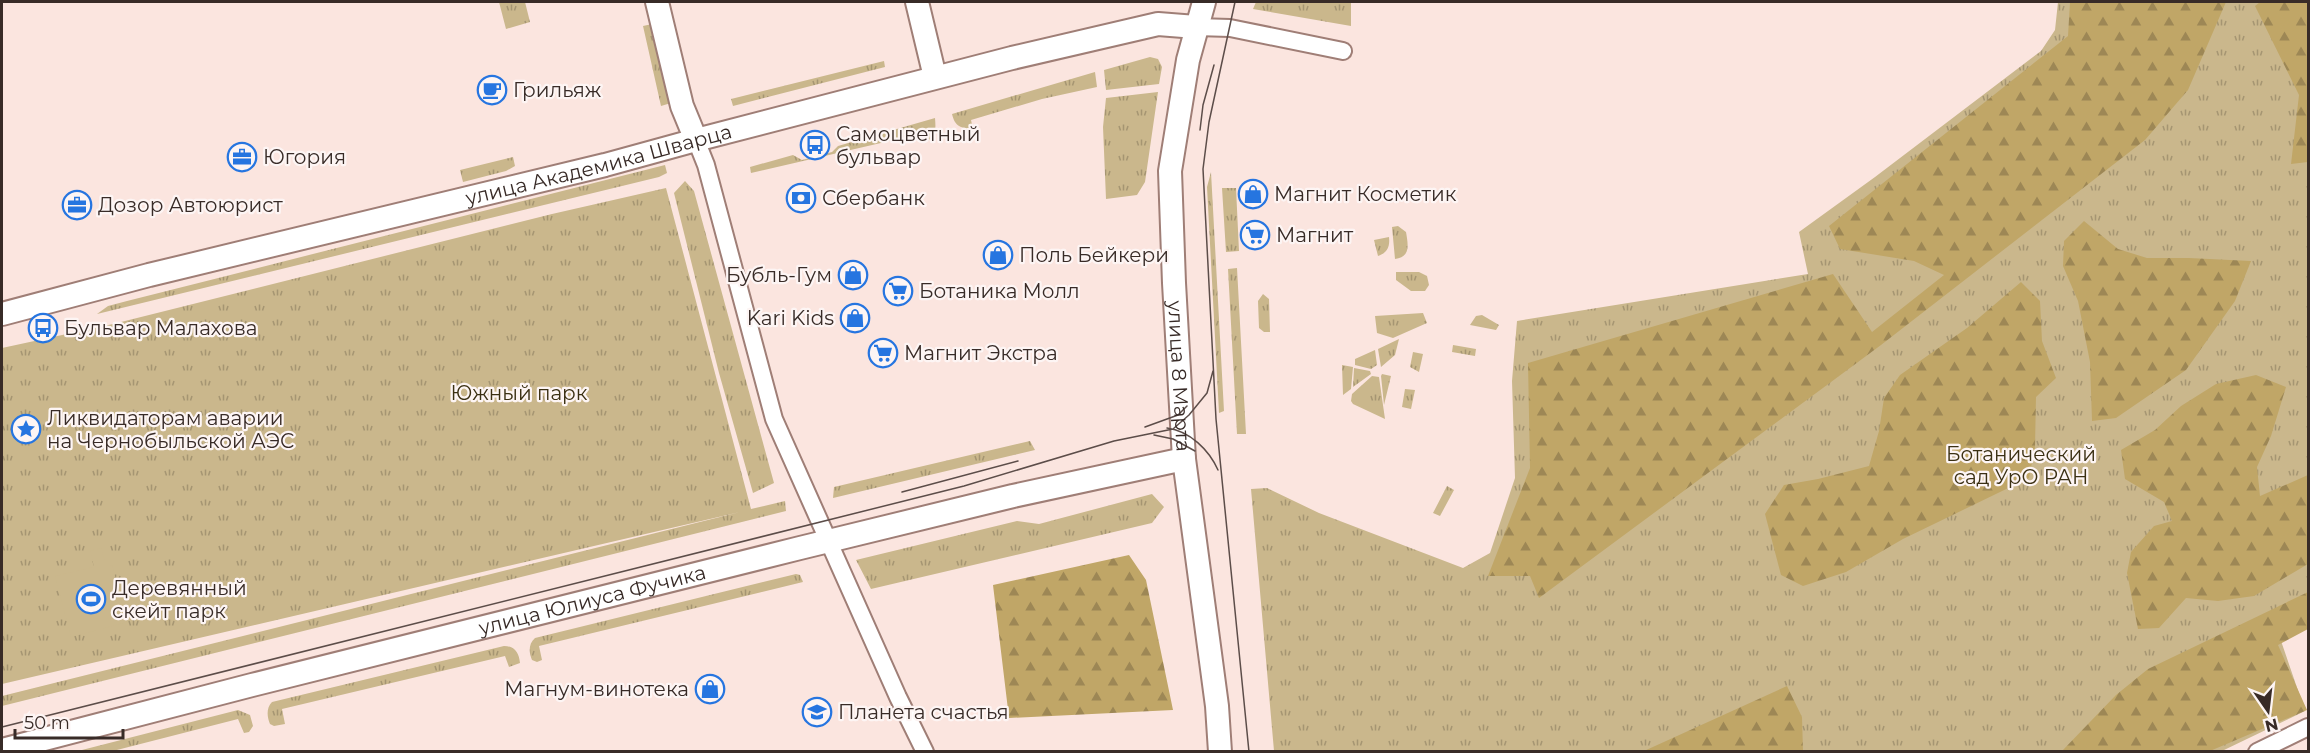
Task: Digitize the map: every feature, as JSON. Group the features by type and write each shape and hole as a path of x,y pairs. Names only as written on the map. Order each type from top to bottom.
{"street":[{"path":"657,2 682,106 706,165 774,419 786,441 828,542 925,752"},
{"path":"918,2 935,77"},
{"name":"улица 8 Марта","path":"1204,2 1196,27 1177,114 1170,171 1184,459 1217,706 1220,752"},
{"name":"улица Академика Шварца","path":"2,314 149,275 605,165 935,77 1158,24 1196,27"},
{"path":"1196,27 1230,28 1343,51"},
{"name":"улица Юлиуса Фучика","path":"2,750 252,685 1013,496 1184,459"},
{"path":"2257,752 2308,727"}],"green space":[{"path":"499,2 525,2 530,22 506,29"},
{"path":"1256,2 1351,2 1351,26 1253,9"},
{"name":"Ботанический сад УрО РАН","path":"2058,2 2308,2 2308,624 2280,638 2305,711 2222,751 1274,751 1251,489 1267,488 1319,513 1463,568 1490,553 1515,478 1512,381 1517,321 1808,274 1799,232 2041,51 2055,30"},
{"path":"2070,2 2226,2 2188,90 2145,140 1881,345 1539,598 1530,576 1488,576 1530,468 1528,363 1833,274 1872,332 1944,275 1914,261 1840,249 1829,226 2068,36"},
{"path":"2260,2 2308,2 2308,162 2291,164 2299,95 2255,6"},
{"path":"652,24 671,103 661,106 643,26"},
{"path":"1150,57 1158,59 1162,67 1159,84 1106,90 1104,70"},
{"path":"884,61 885,67 733,106 731,99"},
{"path":"1095,72 1097,87 1042,99 971,120 973,129 959,126 953,118 952,114"},
{"path":"1158,92 1145,182 1137,195 1106,199 1103,127 1106,98"},
{"path":"935,118 935,132 926,142 924,133 751,173 750,167 793,155 802,160 832,152 838,146"},
{"path":"513,157 515,166 506,171 463,182 460,170"},
{"path":"665,165 667,173 659,177 97,314 108,306 127,301"},
{"path":"1211,172 1224,411 1219,413 1207,187"},
{"path":"685,181 694,191 774,483 753,493 719,373 674,193"},
{"name":"Южный парк","path":"666,188 751,509 785,501 786,511 2,706 2,696 740,512 2,684 2,348 113,324 552,214"},
{"path":"1222,188 1236,188 1239,251 1226,252"},
{"path":"2084,221 2118,249 2147,258 2251,261 2235,301 2186,370 2116,418 2092,421 2090,362 2078,301 2063,266 2064,241"},
{"path":"1398,226 1406,232 1408,245 1404,256 1395,259 1392,227"},
{"path":"1389,237 1388,249 1378,256 1374,240"},
{"path":"1237,268 1246,434 1237,434 1228,269"},
{"path":"1396,272 1419,272 1427,276 1429,285 1425,291 1411,291 1396,280"},
{"path":"2021,282 2040,301 2042,341 2056,378 2036,397 2035,447 2029,478 1903,539 1846,572 1803,586 1781,575 1765,514 1784,485 1869,466 1879,431 1884,398 1900,375 1967,328"},
{"path":"1263,294 1269,299 1270,332 1264,332 1259,328 1258,301"},
{"path":"1423,313 1427,323 1393,338 1377,333 1375,316"},
{"path":"1482,315 1499,325 1496,330 1470,325 1476,316"},
{"path":"1399,339 1395,355 1381,367 1378,349"},
{"path":"1453,345 1476,349 1475,356 1452,352"},
{"path":"1375,350 1377,365 1371,369 1355,365 1355,359"},
{"path":"1413,352 1423,354 1419,372 1410,367"},
{"path":"1342,365 1353,367 1351,389 1343,395"},
{"path":"1354,368 1370,371 1371,374 1353,387"},
{"path":"1382,374 1391,376 1384,405 1381,376"},
{"path":"2256,375 2286,387 2271,436 2257,467 2260,496 2308,475 2308,564 2254,596 2218,601 2186,598 2159,628 2138,629 2127,573 2131,552 2154,526 2172,521 2164,502 2125,479 2121,450 2155,430 2181,406 2216,384"},
{"path":"1372,376 1379,377 1385,419 1351,401 1352,394"},
{"path":"1405,389 1415,390 1411,409 1402,407"},
{"path":"1030,441 1035,450 833,498 834,487"},
{"path":"1447,486 1454,490 1440,516 1433,513"},
{"path":"1152,494 1164,507 1152,523 871,589 856,560 1017,521 1039,524"},
{"name":"Деревянный скейт парк","path":"101,548 106,566 112,565 127,622 71,637 55,576 94,567 90,551"},
{"path":"1129,555 1146,580 1173,710 1009,718 993,585"},
{"path":"796,574 800,575 803,582 539,646 542,660 537,662 531,657 530,646 535,638"},
{"path":"2308,592 2308,629 2278,645 2307,710 2210,751 2062,751 2116,695 2148,669"},
{"path":"504,646 516,651 520,663 509,667 505,656 282,709 285,724 274,726 269,721 268,710 272,702"},
{"path":"1787,686 1802,717 1803,751 1644,751"},
{"path":"238,710 250,715 253,726 249,732 244,733 238,719 113,751 78,751"}],"tram line":[{"path":"1235,2 1209,122 1203,169 1216,419 1249,752"},
{"path":"1200,130 1203,105 1214,65"},
{"path":"2,727 964,486 1114,441 1173,429 1189,415 1207,393 1213,371"},
{"path":"1145,427 1178,415 1187,406"},
{"path":"1167,428 1191,437 1209,455 1218,470"},
{"path":"1154,435 1173,439 1195,451"},
{"path":"902,492 1018,461"}],"place":[{"name":"Грильяж","path":"492,90"},
{"name":"Самоцветный бульвар","path":"815,145"},
{"name":"Югория","path":"242,157"},
{"name":"Магнит Косметик","path":"1253,194"},
{"name":"Сбербанк","path":"801,198"},
{"name":"Дозор Автоюрист","path":"77,205"},
{"name":"Магнит","path":"1255,235"},
{"name":"Поль Бейкери","path":"998,255"},
{"name":"Бубль-Гум","path":"853,275"},
{"name":"Ботаника Молл","path":"898,291"},
{"name":"Kari Kids","path":"855,318"},
{"name":"Бульвар Малахова","path":"43,328"},
{"name":"Магнит Экстра","path":"883,353"},
{"name":"Ликвидаторам аварии на Чернобыльской АЭС","path":"26,429"},
{"name":"Деревянный скейт парк","path":"91,599"},
{"name":"Магнум-винотека","path":"710,689"},
{"name":"Планета счастья","path":"817,712"}]}
